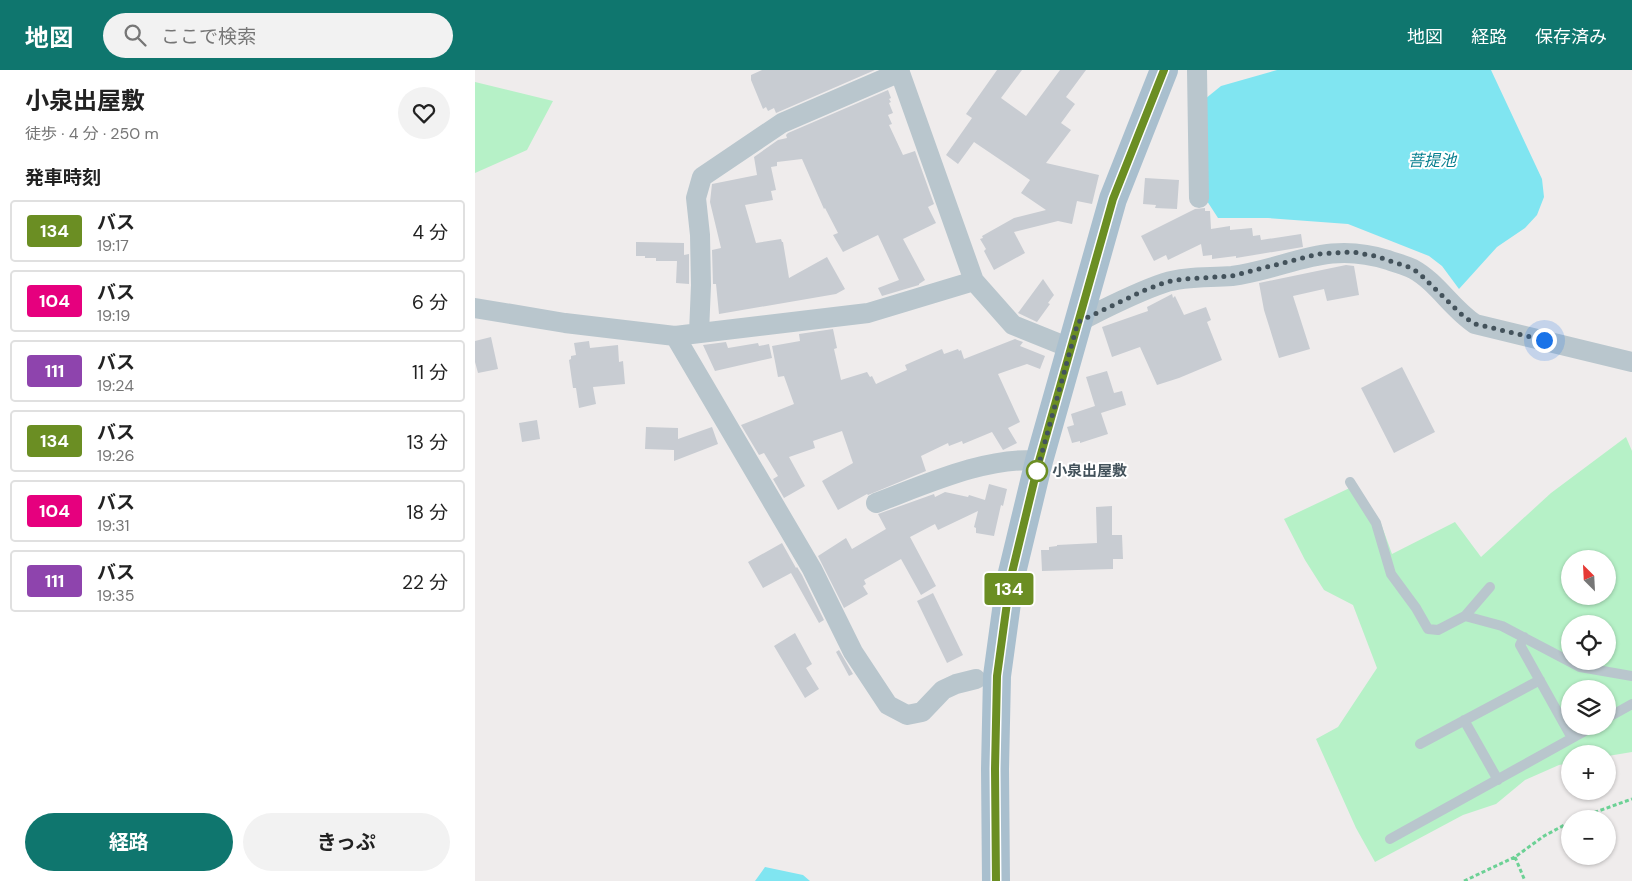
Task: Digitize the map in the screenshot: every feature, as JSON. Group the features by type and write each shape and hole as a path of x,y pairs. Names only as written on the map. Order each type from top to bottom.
{"main road":[{"path":"996,881 995,769 997,676 1010,581 1039,461 1113,199 1164,70"}],"street":[{"path":"1197,70 1199,198"},
{"path":"699,333 701,236 696,198 702,177 782,123 900,71 974,281 1013,325 1070,348"},
{"path":"1078,322 1166,282 1232,276 1318,254 1353,252 1375,256 1412,268 1463,316 1475,324 1632,362"},
{"path":"475,308 565,323 675,336 868,313 974,281"},
{"path":"675,336 812,568 853,652 888,705 907,715 922,712 943,690 977,679"},
{"path":"876,503 947,477 989,465 1028,460 1039,461"}],"lane":[{"path":"1349,482 1376,523 1391,574 1416,608 1428,629 1438,630 1465,616 1490,587"},
{"path":"1465,616 1502,626 1580,667 1632,676"},
{"path":"1524,637 1520,645 1572,738"},
{"path":"1420,744 1540,680"},
{"path":"1616,713 1632,704"},
{"path":"1464,720 1498,780"},
{"path":"1390,838 1578,735"}],"path":[{"path":"1601,810 1632,799"},
{"path":"1464,881 1515,857 1544,836 1561,827"},
{"path":"1515,857 1525,881"}],"green space":[{"path":"475,82 553,101 527,150 475,173"},
{"path":"1626,437 1632,451 1632,752 1616,755 1616,745 1561,745 1561,765 1525,780 1496,804 1463,815 1375,862 1356,828 1316,739 1338,727 1377,668 1353,605 1324,590 1305,560 1284,519 1356,485 1380,521 1392,554 1455,522 1481,557 1551,493"}],"water":[{"name":"菩提池","path":"1277,70 1491,70 1542,179 1544,197 1537,215 1525,228 1497,247 1459,289 1442,266 1429,256 1348,224 1268,218 1218,218 1207,201 1205,99 1221,86"},
{"path":"765,867 803,875 810,881 755,881"}],"building":[{"path":"762,70 875,70 776,113 774,108 768,111 766,107 763,109 751,80 751,75"},
{"path":"997,70 1022,70 1001,98 1026,116 1060,70 1086,70 1066,97 1075,104 1061,123 1071,130 1046,163 1099,175 1092,204 1077,201 1072,224 1058,221 1014,232 1025,253 994,270 984,251 986,249 980,239 983,238 982,236 1014,218 1046,210 1021,193 1030,180 974,142 958,164 946,155 972,118 966,114"},
{"path":"888,90 891,98 889,103 893,113 888,115 892,124 889,125 903,155 915,151 934,204 928,207 936,223 903,239 925,280 919,285 882,296 878,288 899,280 878,235 843,252 833,235 838,233 824,209 802,159 777,162 777,166 771,167 776,190 771,191 773,200 745,205 756,243 781,239 789,278 827,257 845,289 836,294 719,314 716,284 713,284 712,250 721,248 710,202 712,184 757,175 754,157 778,140 787,138 786,135 788,133"},
{"path":"1145,178 1179,180 1177,209 1155,208 1156,205 1143,204"},
{"path":"1205,208 1205,211 1210,211 1211,229 1230,226 1230,230 1252,228 1253,236 1260,235 1261,240 1301,234 1303,247 1236,258 1236,256 1212,259 1212,255 1203,256 1201,244 1168,260 1166,255 1154,261 1141,236 1195,209"},
{"path":"636,242 684,243 684,255 689,254 689,284 676,283 677,261 656,261 656,258 636,256"},
{"path":"1346,265 1354,266 1359,295 1327,301 1324,289 1293,296 1310,349 1279,358 1264,310 1259,283"},
{"path":"1043,279 1054,295 1037,322 1018,313"},
{"path":"1172,294 1173,298 1175,296 1184,315 1206,307 1211,320 1207,322 1222,360 1157,385 1140,347 1112,357 1102,327 1148,311 1147,307"},
{"path":"833,329 837,348 834,349 841,380 867,372 870,377 872,376 876,384 907,370 905,365 942,349 944,354 958,349 959,351 961,350 964,359 1015,339 1023,342 1020,346 1045,356 1040,369 1027,364 998,374 1020,422 1008,428 1017,443 1003,450 992,432 963,444 962,441 949,446 948,443 921,456 926,471 867,494 838,510 822,481 853,463 842,431 813,441 815,448 789,457 805,486 784,498 773,479 778,476 764,453 759,455 741,425 794,404 784,376 778,377 772,346 800,341 799,334"},
{"path":"491,337 498,369 478,373 475,362 475,341"},
{"path":"589,341 590,348 618,345 619,362 623,361 625,384 593,387 596,404 579,408 576,388 573,388 569,360 571,356 576,355 574,343"},
{"path":"726,342 728,348 758,343 759,346 769,344 772,358 715,371 703,345"},
{"path":"1402,367 1435,432 1394,453 1361,388"},
{"path":"1107,371 1114,393 1122,391 1126,405 1101,413 1108,434 1080,443 1080,441 1072,443 1067,427 1074,425 1071,414 1095,406 1086,377"},
{"path":"537,420 540,439 522,442 519,423"},
{"path":"646,427 678,428 678,439 712,427 718,444 674,461 674,450 645,449"},
{"path":"989,484 1007,489 1003,506 1001,505 994,536 976,533 976,528 974,527 978,511 938,530 935,524 910,537 936,586 921,595 901,559 864,580 866,584 863,586 868,594 844,608 818,556 846,538 852,549 886,529 878,514 934,494 935,497 945,492 968,497 969,495 985,500"},
{"path":"1112,506 1112,535 1122,535 1123,559 1113,559 1113,569 1042,571 1041,550 1049,550 1049,547 1057,545 1097,543 1096,507"},
{"path":"782,543 802,575 824,620 819,623 791,573 763,588 748,562"},
{"path":"933,593 963,655 947,663 917,601"},
{"path":"795,633 812,664 806,668 819,689 805,698 774,646"},
{"path":"839,650 853,674 849,676 836,652"}],"bus line":[{"name":"134","path":"996,881 995,769 997,676 1010,581 1039,461 1113,199 1164,70"}],"place":[{"name":"小泉出屋敷","path":"1037,471"}],"route":[{"path":"1037,471 1035,478 1078,322 1166,282 1232,276 1318,254 1353,252 1375,256 1412,268 1463,316 1475,324 1544,340"}]}
